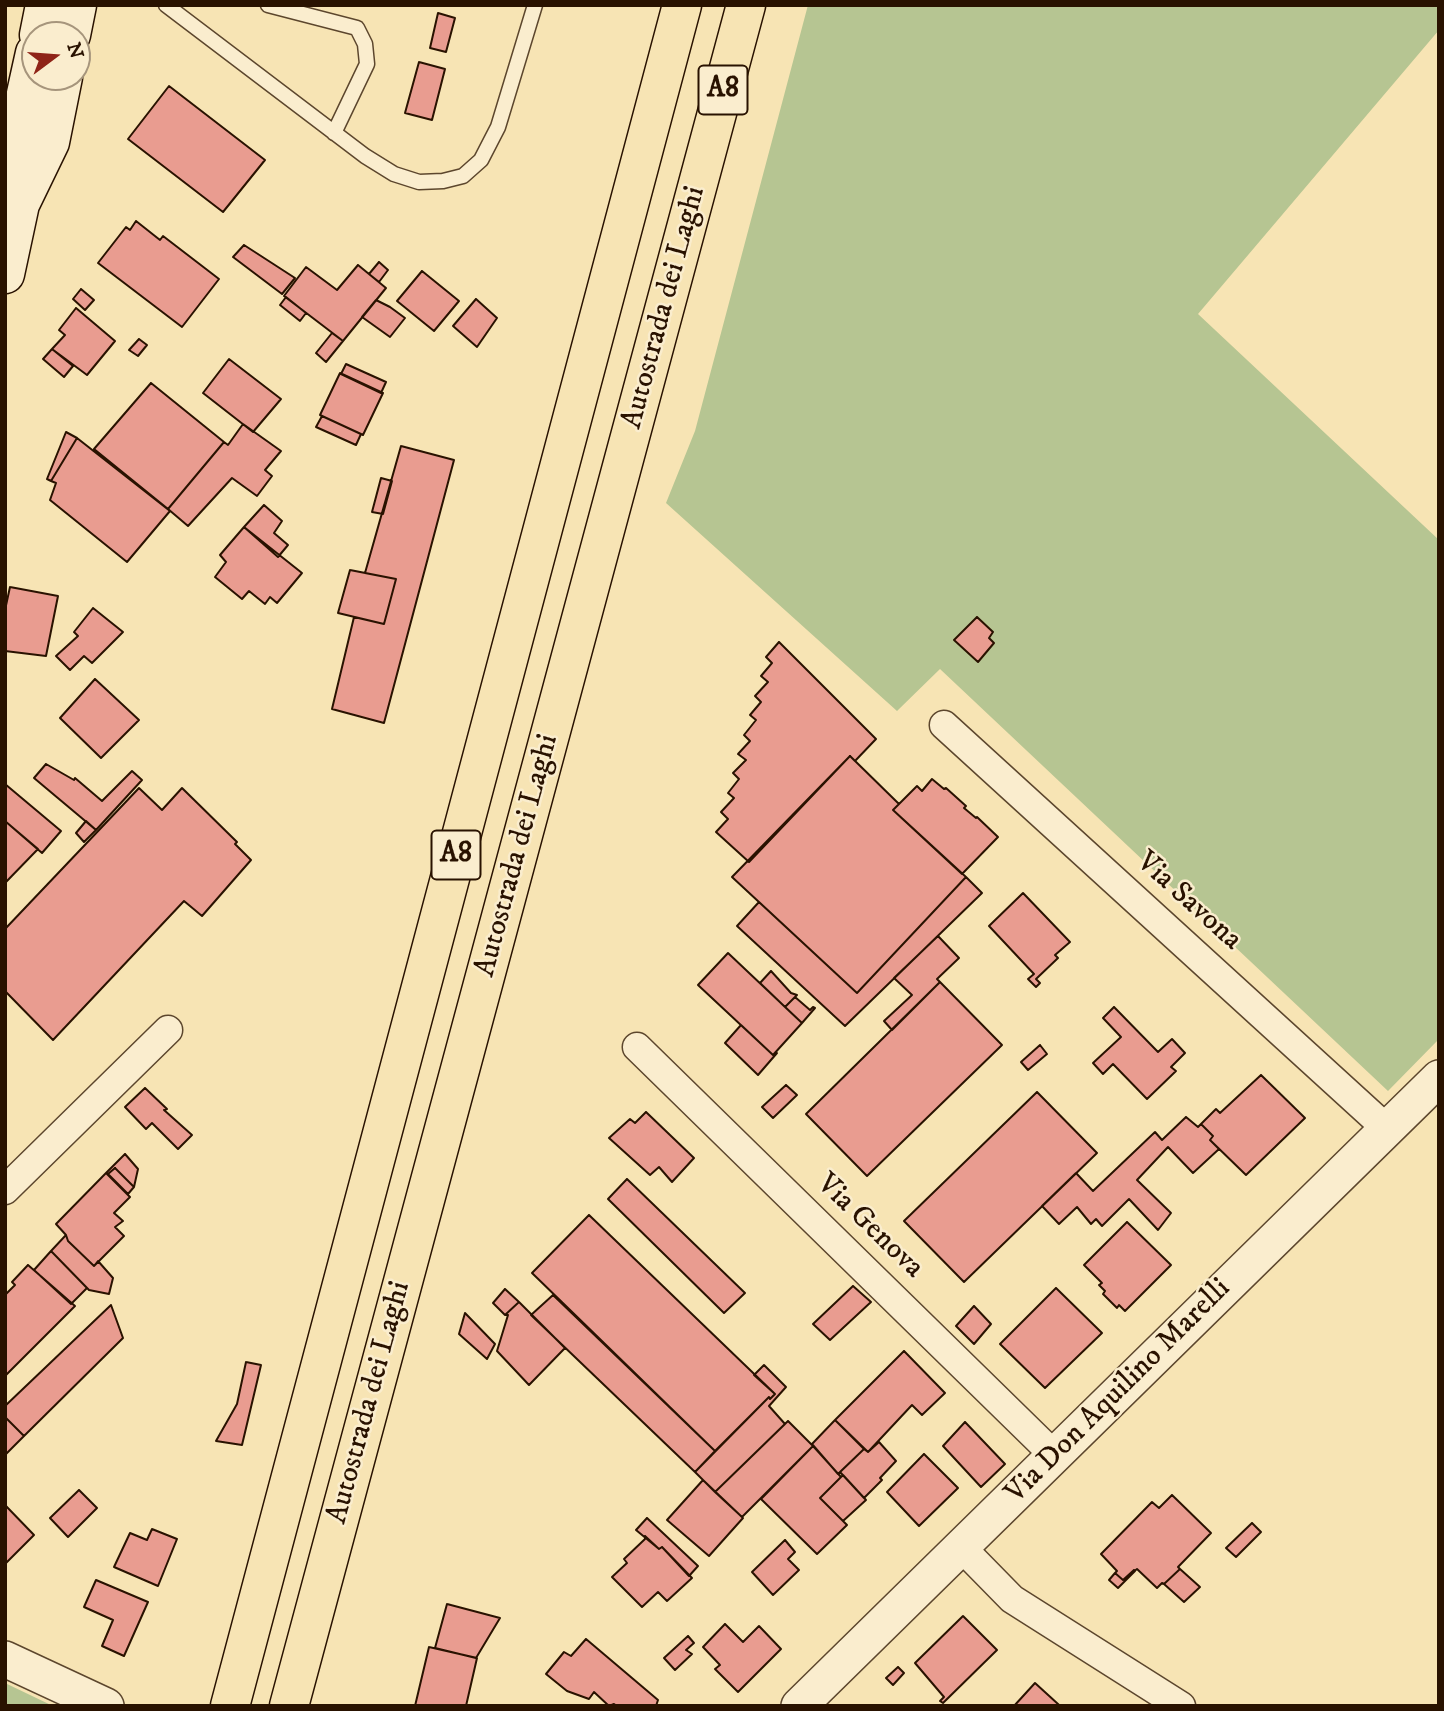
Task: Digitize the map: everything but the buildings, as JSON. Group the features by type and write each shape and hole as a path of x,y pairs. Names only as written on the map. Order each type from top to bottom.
{"highway":[{"name":"Autostrada dei Laghi","path":"230,1706 681,5"},
{"name":"Autostrada dei Laghi","path":"289,1706 746,5"},
{"path":"701,175 769,5"}],"main road":[{"path":"20,204 17,134 27,91"},
{"path":"5,274 20,204 50,142 60,91"}],"street":[{"name":"Via Savona","path":"944,725 1387,1129"},
{"path":"5,1190 168,1030"},
{"name":"Via Genova","path":"637,1047 1054,1455"},
{"name":"Via Don Aquilino Marelli","path":"799,1706 1439,1078"},
{"path":"962,1548 1012,1599 1181,1706"},
{"path":"5,1659 106,1706"}],"lane":[{"path":"166,5 334,133 394,174 419,182 443,181 463,176 481,160 498,127 535,5"},
{"path":"268,5 358,28 365,44 367,64 334,133"}],"green space":[{"path":"808,5 1439,5 1439,30 1198,314 1439,540 1439,1039 1388,1091 940,669 897,711 666,503 695,431"},
{"path":"5,1683 53,1706 5,1706"}]}
